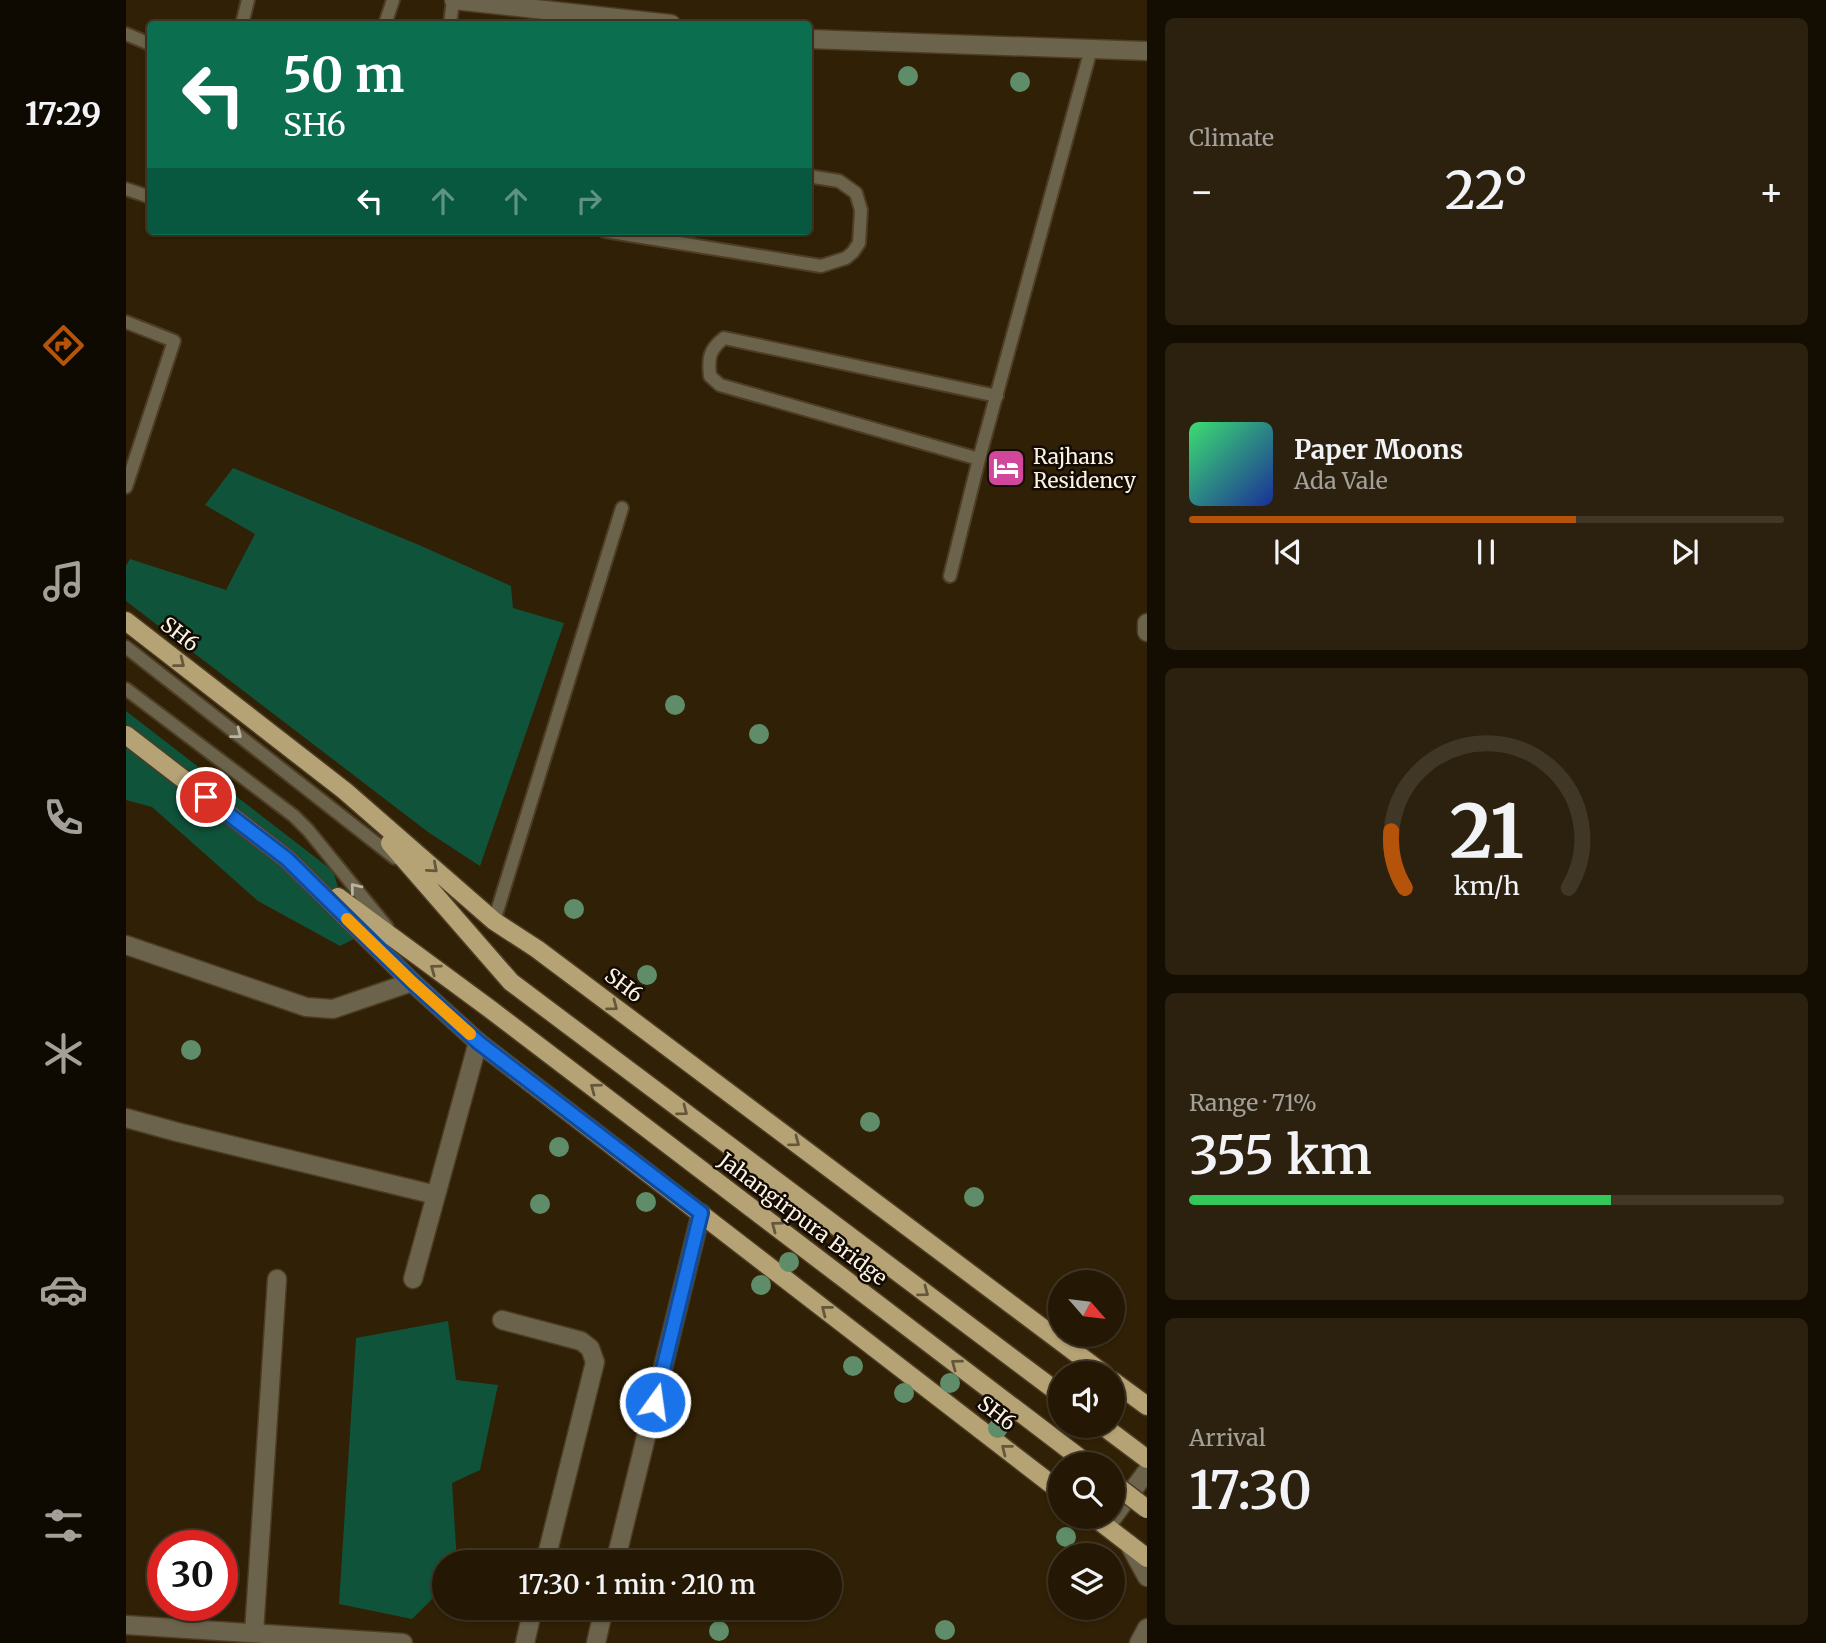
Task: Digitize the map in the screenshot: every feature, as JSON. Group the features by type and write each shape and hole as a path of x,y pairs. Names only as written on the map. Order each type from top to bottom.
{"main road":[{"name":"SH6","path":"126,621 345,791 494,920 537,948 1087,1361"},
{"name":"SH6","path":"126,735 287,859 412,982 478,1042 1048,1482"},
{"name":"Jahangirpura Bridge","path":"345,791 511,982 1048,1385"},
{"name":"Jahangirpura Bridge","path":"287,859 491,1009 1072,1452"},
{"path":"1125,1390 1147,1406"},
{"path":"1119,1438 1147,1460"},
{"path":"1125,1492 1147,1509"},
{"path":"1116,1529 1147,1558"}],"street":[{"path":"454,0 546,5 651,21"},
{"path":"812,39 1147,51"},
{"path":"1147,624 1147,632"},
{"path":"126,945 306,1007 333,1009 412,982"},
{"path":"413,1279 478,1042"},
{"path":"126,1118 436,1195"},
{"path":"618,1550 701,1213"},
{"path":"254,1633 277,1279"},
{"path":"502,1320 581,1341 590,1348 595,1362 548,1550"},
{"path":"1125,1497 1147,1471"},
{"path":"1129,1544 1147,1577"},
{"path":"525,1643 530,1620"},
{"path":"596,1643 601,1620"},
{"path":"126,1625 403,1643"},
{"path":"1139,1643 1147,1628"}],"lane":[{"path":"243,21 248,0"},
{"path":"386,21 393,0"},
{"path":"450,21 454,0"},
{"path":"126,34 147,43"},
{"path":"950,576 979,459 1091,49"},
{"path":"630,235 821,266 846,258 859,243 861,210 856,193 839,181 812,177"},
{"path":"126,189 147,196"},
{"path":"126,322 174,341 126,487"},
{"path":"979,459 720,385 710,376 709,361 714,346 724,338 996,396"},
{"path":"494,920 622,508"},
{"path":"126,647 424,881"},
{"path":"126,689 294,816 398,941"}],"green space":[{"path":"233,468 511,586 513,608 564,623 480,866 428,832 126,601 126,566 130,559 226,590 255,534 205,505"},
{"path":"126,711 333,871 354,939 340,946 258,901 152,807 126,800"},
{"path":"448,1321 456,1380 498,1385 480,1470 452,1483 456,1550 432,1550 432,1599 412,1619 339,1604 356,1338"}],"slow traffic":[{"path":"347,919 470,1034"}],"place":[{"name":"Rajhans Residency","path":"1006,468"}],"route":[{"path":"206,797 287,859 412,982 478,1042 701,1213 655,1402"}]}
